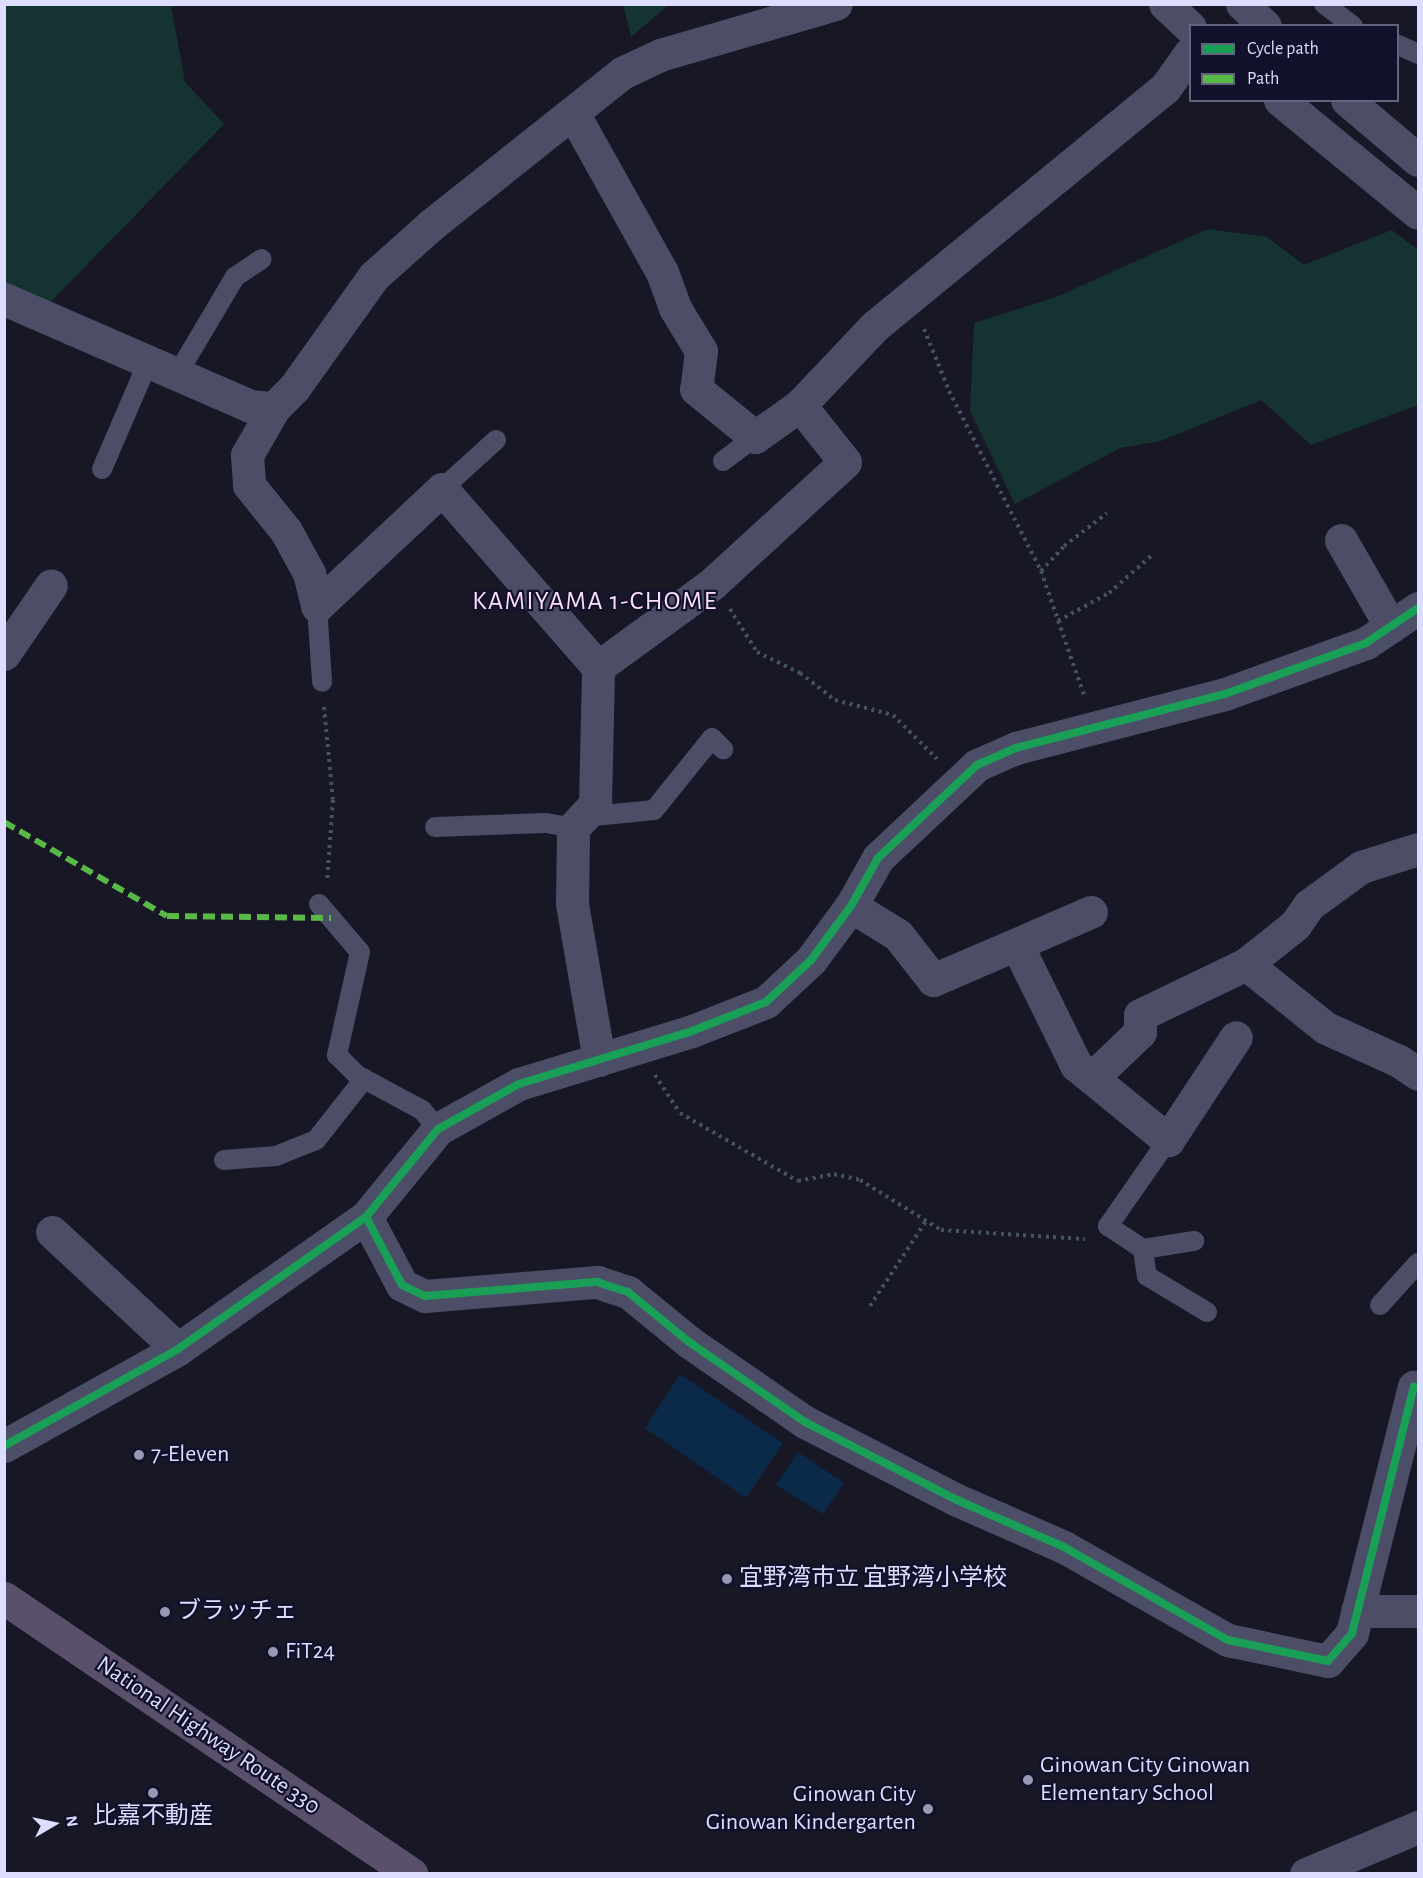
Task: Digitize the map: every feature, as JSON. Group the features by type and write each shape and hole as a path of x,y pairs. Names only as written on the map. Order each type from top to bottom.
{"highway":[{"name":"National Highway Route 330","path":"4,1598 411,1874"}],"street":[{"path":"316,606 309,573 286,531 249,485 247,455 274,408 294,388 374,276 431,225 622,73 660,55 836,4"},
{"path":"1166,4 1189,25"},
{"path":"1242,4 1263,24"},
{"path":"573,113 662,272 675,308 701,351 696,389 754,437 800,405 875,326 1165,88 1189,56"},
{"path":"1282,102 1419,213"},
{"path":"1349,102 1419,160"},
{"path":"4,299 250,406 274,408"},
{"path":"598,667 713,583 845,462 800,405"},
{"path":"316,606 442,489 598,667 596,804 579,822 572,904 598,1060"},
{"path":"1341,540 1391,627"},
{"path":"4,654 51,585"},
{"path":"4,1446 178,1349 366,1218 438,1129 519,1084 643,1046 766,1002 811,960 851,906 878,858 977,765 1016,748 1225,694 1366,643 1419,609"},
{"path":"1092,1078 1140,1032 1140,1015 1246,964 1294,925 1309,905 1361,867 1419,849"},
{"path":"851,906 898,934 933,980 1091,912"},
{"path":"1017,945 1076,1065 1168,1140 1236,1037"},
{"path":"1246,964 1326,1028 1399,1061 1419,1074"},
{"path":"366,1218 402,1285 425,1296 597,1282 628,1292 689,1342 805,1422 957,1500 1064,1548 1228,1640 1328,1662 1352,1633 1414,1387"},
{"path":"52,1232 178,1349"},
{"path":"1357,1611 1419,1611"},
{"path":"1306,1874 1419,1827"}],"lane":[{"path":"1324,4 1350,24"},
{"path":"1399,45 1419,54"},
{"path":"102,469 163,367 235,277 261,259"},
{"path":"723,460 754,437"},
{"path":"442,489 496,440"},
{"path":"316,606 321,682"},
{"path":"435,827 579,822 654,810 712,738 723,749"},
{"path":"325,911 360,952 337,1055 364,1079 422,1110 438,1129"},
{"path":"224,1160 276,1156 316,1140 364,1079"},
{"path":"1168,1140 1108,1226 1143,1249 1194,1241"},
{"path":"1143,1249 1147,1276 1207,1312"},
{"path":"1380,1305 1419,1263"}],"path":[{"path":"911,297 949,391 1041,571 1096,727"},
{"path":"1041,571 1064,546 1107,513"},
{"path":"1058,621 1109,593 1152,555"},
{"path":"713,583 757,652 800,673 835,700 893,715 958,781"},
{"path":"321,682 333,800 325,911"},
{"path":"643,1046 656,1078 680,1113 798,1181 834,1174 860,1180 941,1230 1093,1239 1108,1226"},
{"path":"870,1306 926,1221"}],"green space":[{"path":"623,4 669,4 669,5 631,37"},
{"path":"5,5 171,5 185,82 224,124 43,310 5,293"},
{"path":"1208,229 1267,237 1304,265 1392,230 1418,250 1418,405 1311,445 1261,400 1161,441 1120,448 1015,504 970,411 974,323 1056,297"}],"water":[{"path":"680,1374 783,1443 746,1498 645,1428"},
{"path":"798,1452 844,1483 823,1514 776,1485"}],"marked path":[{"path":"4,822 167,916 331,918"}],"cycle path":[{"path":"4,1446 178,1349 366,1217 438,1129 519,1084 692,1031 766,1002 811,960 851,906 878,858 977,765 1016,748 1225,694 1366,643 1418,608"},
{"path":"366,1217 402,1285 425,1296 597,1282 628,1292 689,1342 805,1422 957,1500 1064,1547 1228,1640 1328,1661 1352,1633 1414,1387"}],"place":[{"name":"7-Eleven","path":"139,1455"},
{"name":"宜野湾市立 宜野湾小学校","path":"727,1579"},
{"name":"ブラッチェ","path":"165,1612"},
{"name":"FiT24","path":"273,1652"},
{"name":"Ginowan City Ginowan Elementary School","path":"1028,1780"},
{"name":"比嘉不動産","path":"153,1793"},
{"name":"Ginowan City Ginowan Kindergarten","path":"928,1809"}],"district":[{"name":"KAMIYAMA 1-CHOME","path":"595,602"}]}
